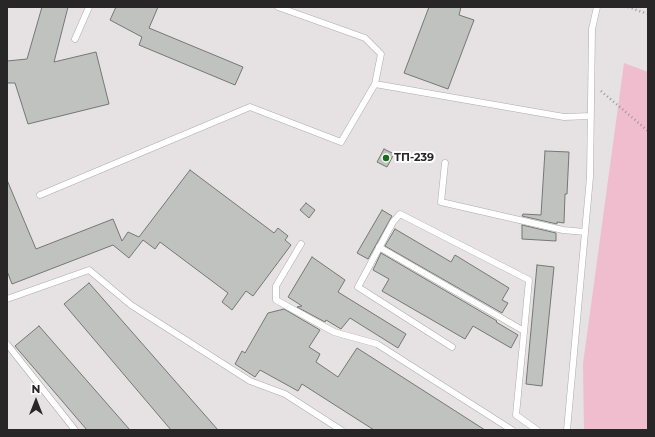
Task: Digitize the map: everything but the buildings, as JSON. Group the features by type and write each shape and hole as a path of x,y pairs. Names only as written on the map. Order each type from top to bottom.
{"lane":[{"path":"75,39 89,7"},
{"path":"40,195 250,107 341,142 375,84 381,54 365,38 278,7"},
{"path":"567,430 590,177 592,29 597,7"},
{"path":"375,84 564,117 591,116"},
{"path":"445,163 441,202 563,230 585,232"},
{"path":"452,347 358,287 393,222 400,214 529,280 516,415 537,430"},
{"path":"301,244 276,286 276,300 334,332 377,344 512,430"},
{"path":"379,247 524,332"},
{"path":"7,299 89,270 131,305 250,381 285,394 337,429"},
{"path":"7,344 75,430"}],"path":[{"path":"628,7 648,14"},
{"path":"591,83 648,131"}],"shaded area":[{"path":"624,63 648,72 648,430 584,430 583,364"}],"place":[{"name":"ТП-239","path":"386,158"}]}
